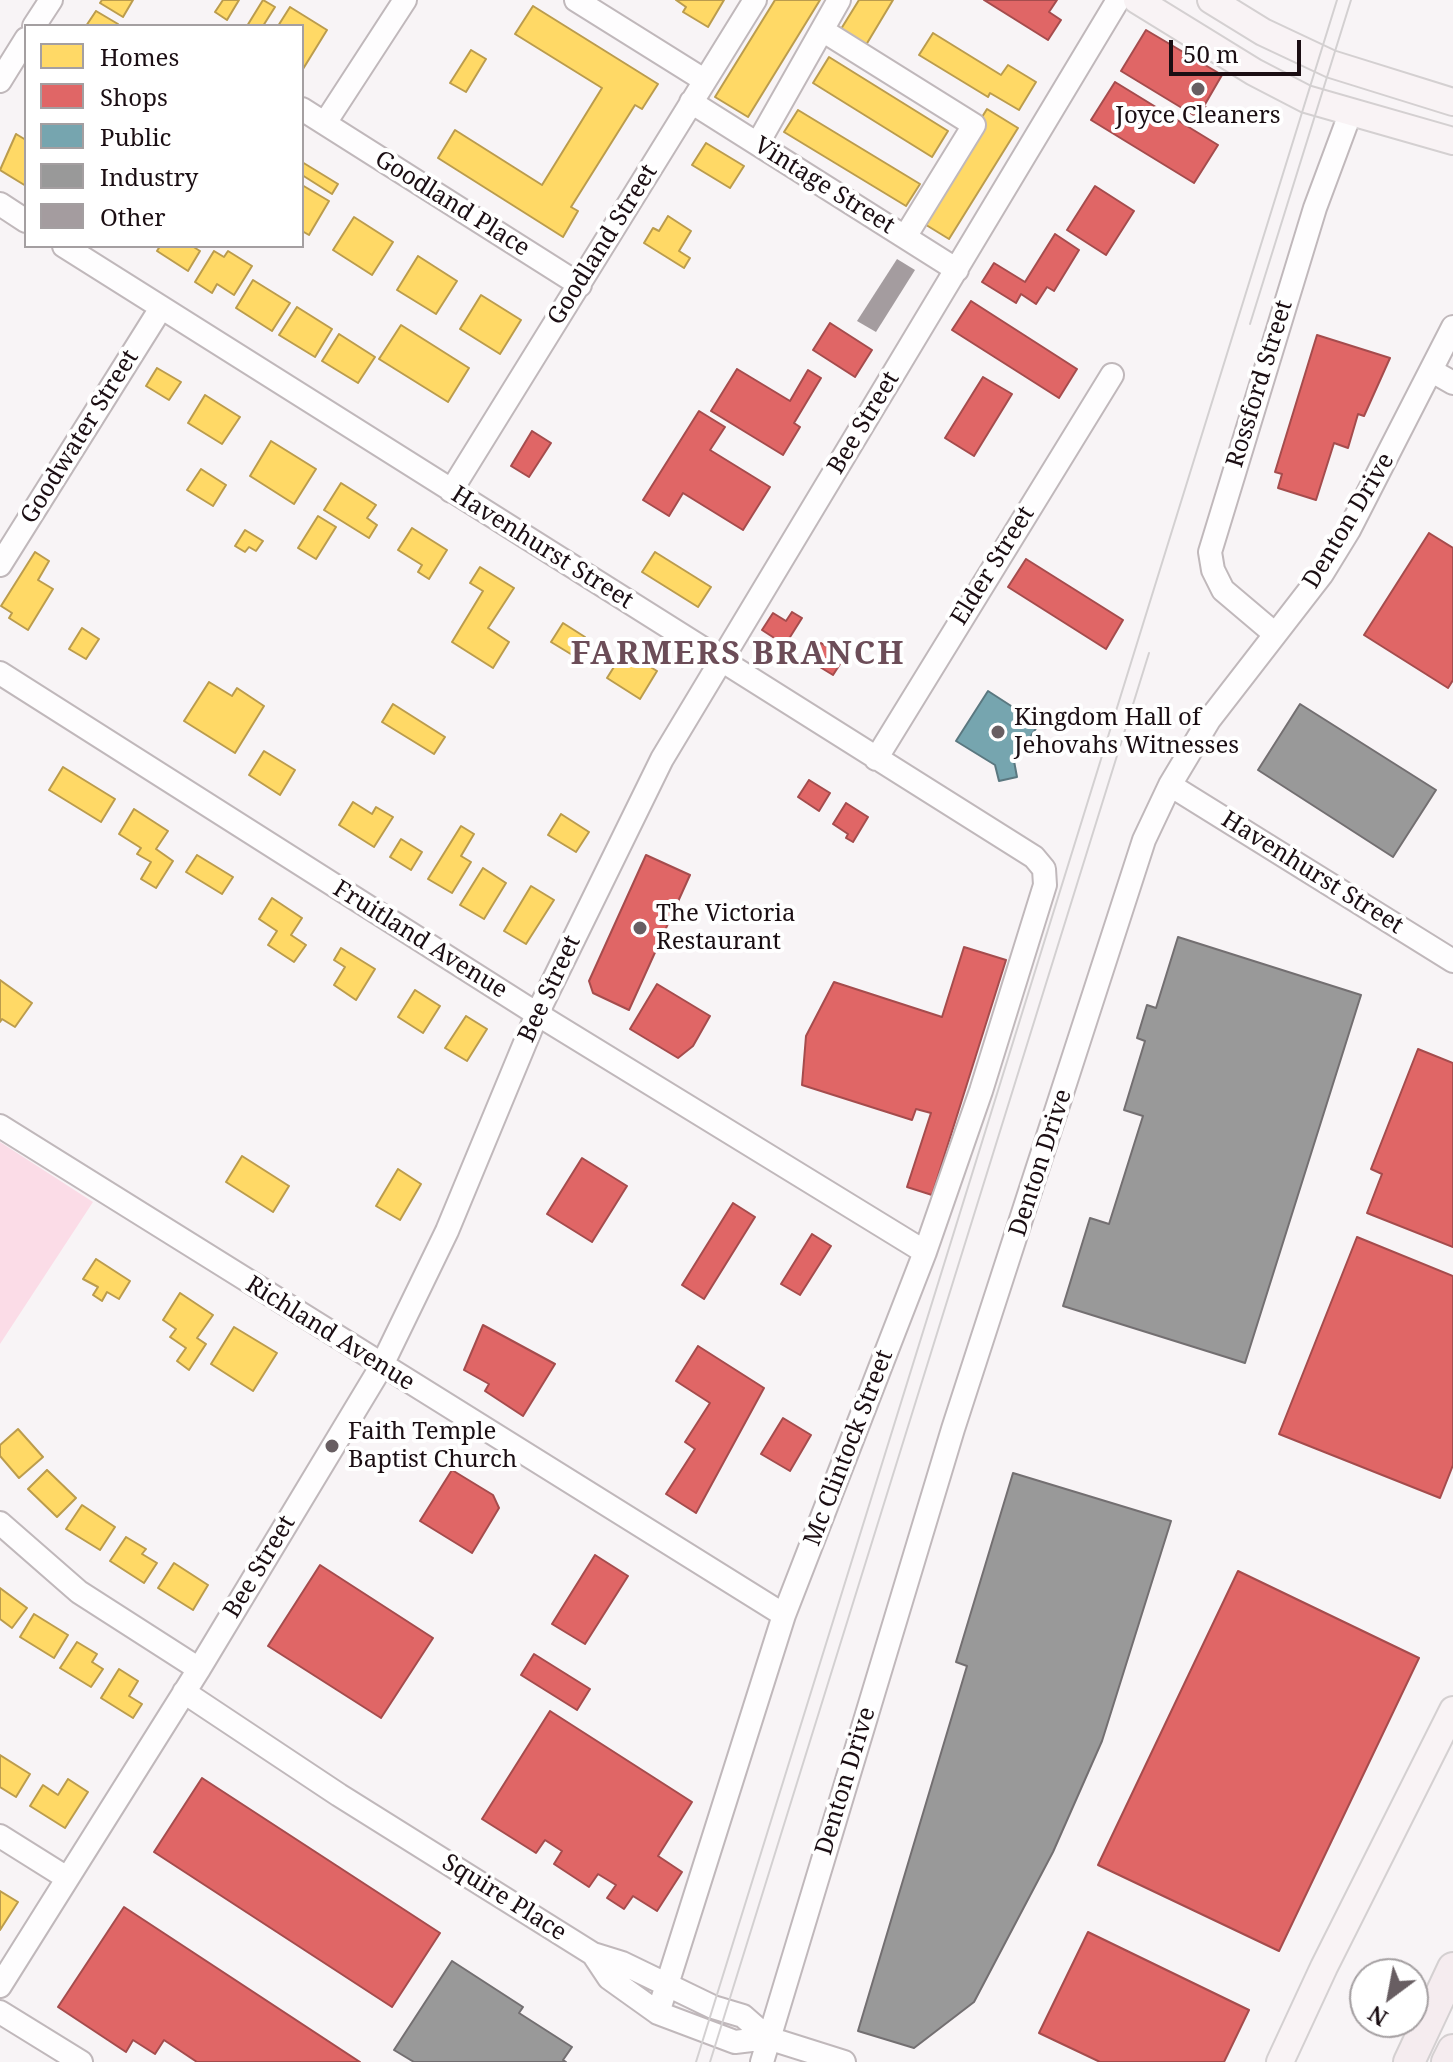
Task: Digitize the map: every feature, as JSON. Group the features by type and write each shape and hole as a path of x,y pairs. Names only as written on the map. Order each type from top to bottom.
{"highway":[{"path":"1409,2062 1453,1968"},
{"path":"1447,2062 1453,2050"}],"main road":[{"path":"1137,0 1254,72 1306,99 1453,141"},
{"path":"1211,0 1263,32 1331,64 1453,102"},
{"path":"1280,2062 1324,1967 1453,1710"}],"street":[{"path":"35,24 51,0"},
{"path":"325,123 405,0"},
{"path":"576,0 704,80"},
{"name":"Goodland Street","path":"451,491 755,0"},
{"path":"758,143 839,0"},
{"name":"Bee Street","path":"0,1986 199,1669 381,1367 447,1231 537,1014 662,759 718,661 1118,0"},
{"path":"822,30 974,125 905,237"},
{"path":"0,81 24,42"},
{"name":"Vintage Street","path":"691,102 957,270"},
{"name":"Goodland Place","path":"304,110 580,285"},
{"name":"Rossford Street","path":"1275,634 1223,590 1213,570 1210,552 1315,208 1350,114"},
{"path":"0,204 24,220"},
{"name":"Havenhurst Street","path":"67,248 718,661 1034,857 1044,869 1045,885"},
{"name":"Goodwater Street","path":"0,565 161,308"},
{"name":"Denton Drive","path":"762,2062 953,1429 1144,840 1170,785 1209,720 1322,574 1349,530 1453,327"},
{"path":"1432,371 1453,383"},
{"name":"Elder Street","path":"876,759 1112,375"},
{"name":"Fruitland Avenue","path":"0,673 537,1014 925,1252"},
{"name":"Havenhurst Street","path":"1170,785 1453,961"},
{"name":"Mc Clintock Street","path":"658,2013 784,1615 925,1252 981,1091 1045,885"},
{"name":"Richland Avenue","path":"0,1126 381,1367 784,1615"},
{"path":"0,1523 79,1592 199,1669"},
{"name":"Squire Place","path":"184,1692 339,1795 593,1954 622,1963 666,1987 743,2016 768,2038 844,2062"},
{"path":"0,1836 67,1878"},
{"path":"593,1954 609,1978 658,2013 735,2042 768,2038"},
{"path":"0,2012 81,2062"}],"shaded area":[{"path":"0,1142 93,1202 0,1344"}],"building: Homes":[{"path":"102,0 133,0 123,17 100,3"},
{"path":"223,0 239,0 227,20 215,12"},
{"path":"263,0 275,7 264,24 248,24"},
{"path":"676,0 724,0 708,27 683,12 686,7"},
{"path":"775,0 820,0 748,117 715,97"},
{"path":"859,0 893,0 866,45 841,29"},
{"path":"533,6 658,84 642,109 635,105 571,207 578,211 563,237 438,158 455,130 542,185 602,88 515,34"},
{"path":"290,7 327,30 304,67 304,24 279,24"},
{"path":"96,11 118,24 87,24"},
{"path":"933,33 1001,75 1008,65 1036,82 1019,110 990,93 988,97 919,55"},
{"path":"471,50 486,59 466,92 450,83"},
{"path":"829,57 948,131 932,157 813,83"},
{"path":"987,109 1018,128 949,239 918,220"},
{"path":"798,110 920,184 906,206 784,132"},
{"path":"16,134 24,139 24,185 0,170"},
{"path":"706,143 744,166 730,188 692,165"},
{"path":"304,163 338,184 332,194 304,176"},
{"path":"304,186 329,201 309,235 304,232"},
{"path":"668,216 691,231 679,251 690,258 684,268 644,243 653,228 659,231"},
{"path":"354,217 393,242 372,275 333,250"},
{"path":"159,248 195,248 200,251 188,271 157,251"},
{"path":"214,251 224,257 228,251 252,266 234,295 217,284 212,293 195,282"},
{"path":"418,256 457,281 436,314 397,290"},
{"path":"253,280 290,303 272,331 236,308"},
{"path":"481,295 521,320 500,354 460,329"},
{"path":"297,307 332,329 315,357 279,335"},
{"path":"401,325 469,368 448,402 379,359"},
{"path":"339,334 375,357 358,383 322,361"},
{"path":"157,368 181,382 169,400 146,386"},
{"path":"205,395 240,417 222,444 188,423"},
{"path":"271,441 316,469 294,504 250,476"},
{"path":"201,469 226,485 213,506 187,490"},
{"path":"341,483 376,505 367,518 377,525 369,538 324,510"},
{"path":"318,516 336,527 316,559 298,548"},
{"path":"412,528 447,550 429,579 418,572 422,565 398,550"},
{"path":"245,530 263,541 256,551 249,547 245,552 235,546"},
{"path":"35,552 49,561 38,580 53,589 28,630 9,618 12,613 1,606"},
{"path":"655,552 711,587 698,607 642,572"},
{"path":"480,567 514,588 488,628 509,642 493,668 452,642 483,591 470,583"},
{"path":"563,623 585,637 574,656 551,642"},
{"path":"82,628 99,639 86,659 69,649"},
{"path":"624,651 657,671 640,699 607,678"},
{"path":"209,682 232,696 237,688 264,706 235,753 184,721"},
{"path":"393,704 445,737 434,754 382,722"},
{"path":"264,751 295,770 280,795 249,775"},
{"path":"63,767 115,799 101,822 49,790"},
{"path":"353,802 372,814 376,807 393,817 374,847 339,825"},
{"path":"134,809 168,831 156,849 173,861 156,888 141,879 151,862 137,854 141,848 119,834"},
{"path":"561,814 589,832 576,852 548,835"},
{"path":"461,826 474,834 461,856 471,862 452,893 428,879"},
{"path":"401,839 422,852 411,870 390,857"},
{"path":"197,855 233,877 222,894 186,872"},
{"path":"483,868 506,883 484,919 460,905"},
{"path":"531,886 554,900 526,944 504,931"},
{"path":"272,898 302,918 291,935 306,945 294,962 268,945 277,931 259,919"},
{"path":"341,948 375,969 356,1000 334,985 345,967 334,960"},
{"path":"0,980 32,1003 15,1027 2,1019 0,1022"},
{"path":"415,990 440,1006 423,1033 398,1017"},
{"path":"466,1016 487,1029 467,1061 445,1048"},
{"path":"242,1156 289,1186 273,1212 226,1182"},
{"path":"398,1169 421,1184 400,1220 376,1206"},
{"path":"96,1259 130,1281 119,1299 107,1292 102,1301 93,1295 98,1287 83,1279"},
{"path":"180,1293 213,1315 197,1338 206,1344 189,1370 177,1361 186,1348 170,1337 176,1329 163,1320"},
{"path":"234,1327 277,1353 253,1391 211,1364"},
{"path":"18,1429 43,1457 19,1478 0,1456 0,1445"},
{"path":"47,1470 76,1498 57,1517 28,1489"},
{"path":"82,1505 115,1527 100,1550 66,1529"},
{"path":"126,1537 146,1549 142,1554 157,1563 144,1583 110,1561"},
{"path":"174,1563 208,1585 193,1610 158,1588"},
{"path":"0,1588 27,1608 12,1628 0,1619"},
{"path":"34,1614 68,1635 54,1658 20,1637"},
{"path":"77,1642 97,1654 92,1662 103,1669 91,1687 60,1668"},
{"path":"119,1669 138,1681 129,1696 142,1704 133,1718 101,1698"},
{"path":"0,1755 30,1774 16,1797 0,1787"},
{"path":"68,1779 88,1792 65,1828 30,1806 43,1785 58,1795"},
{"path":"0,1891 18,1902 0,1930"}],"building: Shops":[{"path":"984,0 1057,0 1049,12 1061,20 1048,40"},
{"path":"1146,30 1222,75 1204,106 1212,111 1205,122 1121,71"},
{"path":"1115,82 1218,145 1194,183 1091,120"},
{"path":"1095,186 1134,211 1106,255 1067,230"},
{"path":"1055,234 1079,250 1054,291 1047,287 1036,304 1021,294 1016,303 982,282 994,263 1025,282"},
{"path":"971,301 1077,369 1059,398 952,330"},
{"path":"830,323 872,350 855,377 813,350"},
{"path":"1317,335 1390,358 1364,416 1358,414 1348,448 1334,443 1316,500 1278,488 1282,474 1275,472"},
{"path":"737,369 790,401 808,370 821,378 794,423 800,427 783,455 711,411"},
{"path":"983,377 1012,394 974,456 945,438"},
{"path":"699,411 725,427 710,450 770,487 743,530 683,493 669,516 643,500"},
{"path":"532,431 551,443 529,477 511,466"},
{"path":"1429,533 1453,548 1453,680 1448,688 1364,635"},
{"path":"1026,559 1123,620 1106,649 1008,587"},
{"path":"792,612 802,618 785,645 762,630 773,613 786,621"},
{"path":"821,643 844,658 833,675 810,661"},
{"path":"809,780 830,793 819,811 798,797"},
{"path":"846,803 868,817 853,842 846,838 848,834 833,824"},
{"name":"The Victoria Restaurant","path":"646,855 690,875 629,1010 593,993 589,981"},
{"path":"964,947 1006,960 932,1195 907,1187 931,1113 916,1109 912,1120 802,1085 806,1036 834,982 942,1017"},
{"name":"The Victoria Restaurant","path":"657,984 710,1016 693,1046 678,1058 630,1029"},
{"path":"1418,1049 1453,1063 1453,1247 1367,1213 1382,1174 1371,1169"},
{"path":"582,1158 627,1186 592,1242 547,1214"},
{"path":"733,1203 755,1217 704,1299 682,1285"},
{"path":"812,1234 831,1246 800,1295 781,1284"},
{"path":"1357,1237 1453,1276 1453,1465 1440,1498 1279,1434"},
{"path":"483,1325 555,1364 523,1416 485,1391 489,1384 464,1370"},
{"path":"698,1346 764,1388 696,1513 666,1494 695,1449 685,1442 710,1403 676,1381"},
{"path":"783,1418 811,1435 790,1471 761,1454"},
{"path":"452,1470 493,1495 499,1508 472,1553 420,1521"},
{"path":"595,1555 628,1576 585,1644 552,1624"},
{"path":"320,1565 433,1638 381,1718 268,1646"},
{"path":"1238,1571 1419,1658 1279,1951 1098,1865"},
{"path":"534,1654 590,1689 577,1710 521,1675"},
{"path":"550,1711 692,1802 658,1856 682,1872 657,1911 633,1896 624,1909 607,1898 616,1885 598,1874 589,1887 554,1864 562,1851 545,1840 536,1853 482,1819"},
{"path":"202,1778 440,1933 392,2007 154,1852"},
{"path":"124,1907 360,2062 197,2062 164,2040 155,2054 133,2040 126,2052 58,2007"},
{"path":"1088,1932 1249,2010 1224,2062 1100,2062 1039,2033"}],"building: Public":[{"name":"Kingdom Hall of Jehovahs Witnesses","path":"988,691 1039,724 1014,761 1017,777 999,781 995,765 956,741"}],"building: Industry":[{"path":"1300,704 1436,790 1393,857 1258,770"},
{"path":"1178,937 1361,995 1245,1363 1063,1306 1090,1218 1109,1224 1143,1116 1124,1110 1145,1041 1137,1038 1147,1005 1156,1008"},
{"path":"1013,1473 1171,1521 1102,1741 1053,1852 974,2002 914,2048 858,2031 967,1666 956,1662"},
{"path":"452,1961 523,2007 519,2013 572,2047 563,2060 566,2062 414,2062 394,2050"}],"building: Other":[{"path":"897,259 915,270 876,332 857,321"}],"tram line":[{"path":"696,2062 1337,0"},
{"path":"1250,324 1351,0"},
{"path":"710,2062 1149,653"}],"place":[{"name":"Joyce Cleaners","path":"1198,89"},
{"name":"Kingdom Hall of Jehovahs Witnesses","path":"998,732"},
{"name":"The Victoria Restaurant","path":"640,928"},
{"name":"Faith Temple Baptist Church","path":"332,1446"}],"district":[{"name":"FARMERS BRANCH","path":"738,655"}]}
